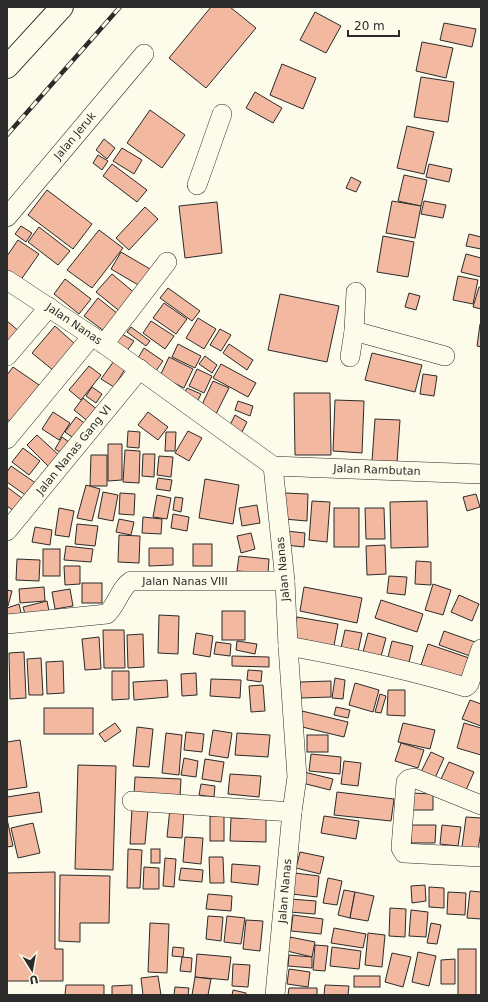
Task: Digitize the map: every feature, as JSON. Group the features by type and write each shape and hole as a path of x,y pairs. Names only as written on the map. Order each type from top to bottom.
{"main road":[{"path":"9,61 62,7"}],"street":[{"name":"Jalan Jeruk","path":"7,218 144,54"},
{"path":"197,185 222,114"},
{"path":"7,439 167,262"},
{"name":"Jalan Nanas","path":"7,280 140,369 273,466 285,581 297,777 292,812 275,995"},
{"path":"350,357 354,331 356,292"},
{"path":"7,356 49,307"},
{"path":"354,331 446,356"},
{"name":"Jalan Nanas Gang VI","path":"7,531 140,369"},
{"name":"Jalan Rambutan","path":"273,466 481,474"},
{"name":"Jalan Nanas VIII","path":"7,624 107,614 114,608 126,584 131,581 285,581"},
{"path":"288,646 360,659 465,686 469,684 481,649"},
{"path":"481,805 414,778 409,779 406,782 401,848 404,852 481,857"},
{"path":"132,801 292,812"}],"building":[{"path":"211,7 230,7 256,28 206,88 169,58"},
{"path":"315,12 341,26 326,53 300,40"},
{"path":"444,23 476,29 472,47 440,40"},
{"path":"422,42 453,48 446,78 416,71"},
{"path":"282,64 316,78 303,109 270,95"},
{"path":"421,77 454,82 448,122 414,117"},
{"path":"255,92 282,108 273,123 246,108"},
{"path":"150,110 185,135 162,168 127,143"},
{"path":"407,126 434,132 424,174 397,168"},
{"path":"104,139 115,148 107,159 96,150"},
{"path":"122,148 142,160 134,174 113,161"},
{"path":"98,155 108,161 102,170 93,163"},
{"path":"112,164 147,190 137,202 103,176"},
{"path":"429,164 452,169 449,182 426,177"},
{"path":"404,175 427,180 421,206 398,201"},
{"path":"351,177 361,182 356,192 346,188"},
{"path":"47,190 92,224 73,249 28,215"},
{"path":"392,201 421,206 415,238 386,233"},
{"path":"424,201 446,205 443,218 421,214"},
{"path":"217,202 222,253 185,258 179,206"},
{"path":"145,207 158,219 129,250 116,238"},
{"path":"21,226 32,233 26,242 15,234"},
{"path":"39,227 70,251 58,265 28,242"},
{"path":"99,230 123,248 92,288 67,270"},
{"path":"469,234 481,237 481,249 466,246"},
{"path":"383,236 414,242 408,277 377,272"},
{"path":"18,240 39,254 20,281 7,272 7,256"},
{"path":"121,252 150,269 140,286 111,269"},
{"path":"466,254 481,258 481,277 461,272"},
{"path":"112,274 137,295 122,313 96,292"},
{"path":"458,276 478,280 473,304 453,300"},
{"path":"65,279 91,299 79,314 54,294"},
{"path":"479,287 481,287 481,309 473,307"},
{"path":"168,288 200,311 192,321 160,298"},
{"path":"409,293 420,296 416,310 405,307"},
{"path":"280,294 339,306 327,362 268,350"},
{"path":"98,298 118,314 104,331 84,316"},
{"path":"164,303 187,319 176,334 153,318"},
{"path":"198,318 216,329 204,349 186,338"},
{"path":"7,321 21,333 7,349"},
{"path":"151,321 174,336 165,349 143,333"},
{"path":"481,324 481,347 477,346"},
{"path":"55,326 76,345 54,371 32,353"},
{"path":"131,327 150,341 146,346 127,332"},
{"path":"220,329 231,335 221,351 210,345"},
{"path":"122,334 134,341 124,355 113,347"},
{"path":"178,344 201,356 195,368 172,357"},
{"path":"229,344 253,360 247,370 223,353"},
{"path":"144,348 163,361 153,375 135,363"},
{"path":"372,353 422,365 415,392 365,380"},
{"path":"205,356 217,365 212,373 199,364"},
{"path":"169,357 193,369 184,388 160,376"},
{"path":"114,361 125,369 114,387 101,379"},
{"path":"221,364 256,383 248,397 213,378"},
{"path":"89,366 101,375 81,400 69,390"},
{"path":"13,367 42,387 16,425 7,419 7,375"},
{"path":"197,369 212,376 204,393 189,386"},
{"path":"423,374 437,376 434,396 420,394"},
{"path":"213,381 229,388 215,416 200,409"},
{"path":"92,387 102,394 96,403 86,396"},
{"path":"187,388 201,394 196,404 182,398"},
{"path":"294,393 330,393 331,455 295,455"},
{"path":"83,398 99,411 90,423 74,410"},
{"path":"335,400 364,401 362,453 333,451"},
{"path":"238,401 253,406 250,416 235,410"},
{"path":"53,412 70,423 59,440 42,429"},
{"path":"148,412 168,427 158,440 138,425"},
{"path":"235,415 247,422 239,438 227,431"},
{"path":"76,417 90,427 79,442 65,432"},
{"path":"375,419 400,420 397,463 372,461"},
{"path":"128,431 140,432 139,448 127,447"},
{"path":"188,431 202,438 189,461 175,453"},
{"path":"166,432 176,432 175,451 165,451"},
{"path":"37,435 62,458 51,469 27,445"},
{"path":"62,437 73,445 66,456 55,449"},
{"path":"108,444 122,444 122,480 108,481"},
{"path":"23,448 40,461 29,475 12,462"},
{"path":"125,450 140,451 139,483 123,482"},
{"path":"143,454 155,454 154,477 142,476"},
{"path":"91,455 107,455 107,486 90,486"},
{"path":"159,456 173,457 171,477 157,475"},
{"path":"11,466 40,486 31,499 7,482 7,472"},
{"path":"158,478 172,480 170,491 156,489"},
{"path":"205,479 239,485 233,524 199,518"},
{"path":"86,485 100,489 92,521 77,518"},
{"path":"7,487 27,502 18,514 7,506"},
{"path":"103,492 118,495 113,521 98,518"},
{"path":"120,493 135,494 134,515 119,514"},
{"path":"285,493 308,494 307,521 284,519"},
{"path":"476,494 480,507 467,511 463,497"},
{"path":"157,495 171,498 167,519 153,517"},
{"path":"175,497 183,498 181,512 173,510"},
{"path":"312,501 330,502 327,542 309,540"},
{"path":"427,501 428,547 391,548 390,502"},
{"path":"257,505 260,523 242,526 239,508"},
{"path":"59,508 74,511 69,537 55,535"},
{"path":"334,508 359,508 359,547 334,547"},
{"path":"365,508 384,508 385,539 366,539"},
{"path":"173,514 189,517 187,531 171,528"},
{"path":"143,517 162,519 161,534 142,533"},
{"path":"119,519 134,522 131,535 116,532"},
{"path":"77,524 98,526 95,546 75,544"},
{"path":"35,527 52,530 50,545 32,542"},
{"path":"286,531 305,533 304,547 285,545"},
{"path":"251,533 255,549 241,553 237,536"},
{"path":"119,535 140,536 139,563 118,562"},
{"path":"193,544 212,544 212,566 193,566"},
{"path":"385,545 386,574 367,575 366,546"},
{"path":"66,546 93,549 91,562 64,560"},
{"path":"149,548 173,548 173,565 149,566"},
{"path":"43,549 60,549 60,576 43,576"},
{"path":"239,556 269,559 268,573 237,571"},
{"path":"17,559 40,560 39,581 16,580"},
{"path":"416,561 431,562 431,585 415,584"},
{"path":"64,566 80,566 80,584 65,585"},
{"path":"389,576 407,577 405,595 387,593"},
{"path":"82,583 102,583 102,603 82,603"},
{"path":"433,584 451,590 443,615 425,610"},
{"path":"44,587 45,601 20,603 19,589"},
{"path":"304,587 362,598 357,623 300,611"},
{"path":"70,589 73,606 55,609 52,592"},
{"path":"7,590 12,591 8,606 7,606"},
{"path":"459,595 479,604 472,621 451,612"},
{"path":"381,600 423,614 417,632 375,618"},
{"path":"47,601 50,616 27,621 23,607"},
{"path":"19,604 22,617 7,621 7,608"},
{"path":"222,611 245,611 245,640 222,640"},
{"path":"159,615 179,616 178,654 158,653"},
{"path":"297,617 338,624 333,651 292,644"},
{"path":"103,630 124,630 125,668 104,668"},
{"path":"345,630 362,633 358,652 341,648"},
{"path":"444,631 475,642 470,656 439,645"},
{"path":"196,633 213,636 210,657 193,654"},
{"path":"368,633 386,638 380,660 362,656"},
{"path":"143,634 144,667 128,668 127,635"},
{"path":"99,637 101,669 85,670 82,639"},
{"path":"237,641 257,644 255,654 236,650"},
{"path":"392,641 413,646 408,666 387,661"},
{"path":"216,642 231,644 230,656 214,654"},
{"path":"428,644 469,658 461,682 420,668"},
{"path":"24,652 26,698 10,699 9,653"},
{"path":"232,656 269,657 269,667 232,666"},
{"path":"41,658 43,695 29,695 27,659"},
{"path":"63,661 64,693 47,694 46,662"},
{"path":"248,670 262,671 261,682 247,680"},
{"path":"112,671 129,671 129,699 112,700"},
{"path":"196,673 197,695 182,696 181,674"},
{"path":"335,678 345,680 343,699 332,698"},
{"path":"211,679 241,680 240,698 210,696"},
{"path":"167,680 168,697 134,700 133,682"},
{"path":"331,681 331,697 301,698 300,682"},
{"path":"355,683 379,690 373,712 349,705"},
{"path":"263,685 265,711 251,712 249,686"},
{"path":"388,690 405,690 405,716 387,715"},
{"path":"380,694 386,696 381,713 375,712"},
{"path":"470,700 481,704 481,726 462,719"},
{"path":"336,707 350,710 348,718 334,715"},
{"path":"44,708 93,708 93,734 44,734"},
{"path":"302,711 348,722 344,737 298,726"},
{"path":"115,723 121,731 105,742 99,734"},
{"path":"403,723 435,730 430,749 398,742"},
{"path":"464,723 481,728 481,755 457,748"},
{"path":"137,727 153,729 149,767 133,766"},
{"path":"213,730 232,733 228,758 209,755"},
{"path":"186,732 204,734 202,752 184,750"},
{"path":"166,733 182,735 179,775 162,773"},
{"path":"237,733 270,735 268,757 235,755"},
{"path":"307,735 328,735 328,752 307,752"},
{"path":"20,740 27,787 7,790 7,742"},
{"path":"401,743 424,750 418,768 395,761"},
{"path":"431,752 444,758 435,778 421,772"},
{"path":"311,754 341,757 340,774 309,771"},
{"path":"184,758 198,761 196,777 181,775"},
{"path":"205,759 224,762 221,782 202,779"},
{"path":"344,761 361,763 358,786 341,784"},
{"path":"449,762 474,772 466,790 441,779"},
{"path":"78,765 116,766 113,870 75,869"},
{"path":"304,772 333,779 330,790 302,783"},
{"path":"230,774 261,776 259,797 228,794"},
{"path":"135,777 181,779 180,797 134,795"},
{"path":"201,784 215,786 214,797 199,795"},
{"path":"39,792 42,812 7,817 7,797"},
{"path":"337,792 394,799 391,821 334,815"},
{"path":"411,793 433,794 433,810 410,810"},
{"path":"132,808 148,809 145,844 130,844"},
{"path":"170,808 184,810 182,838 167,837"},
{"path":"210,816 224,816 224,841 210,841"},
{"path":"324,816 359,821 356,839 321,833"},
{"path":"466,817 481,818 481,831 478,850 462,847"},
{"path":"231,818 266,819 266,842 230,841"},
{"path":"7,819 13,846 7,847"},
{"path":"33,823 40,853 18,858 11,828"},
{"path":"411,825 436,825 435,843 411,843"},
{"path":"442,825 461,827 458,846 440,844"},
{"path":"185,837 203,838 201,864 183,862"},
{"path":"128,849 142,850 140,888 127,888"},
{"path":"151,849 160,849 160,863 151,863"},
{"path":"300,852 324,857 320,874 296,868"},
{"path":"209,857 223,857 224,883 210,883"},
{"path":"165,858 176,859 174,887 163,886"},
{"path":"232,864 260,866 258,885 231,882"},
{"path":"144,867 159,868 159,889 143,889"},
{"path":"181,868 203,870 202,882 179,880"},
{"path":"55,872 55,949 63,949 63,981 7,981 7,873"},
{"path":"295,873 319,876 317,897 292,894"},
{"path":"60,875 110,876 109,923 80,923 80,942 59,941"},
{"path":"328,878 342,881 337,905 323,903"},
{"path":"425,885 426,901 412,903 411,886"},
{"path":"429,887 444,888 444,908 429,907"},
{"path":"344,890 355,892 350,918 338,915"},
{"path":"470,891 481,892 481,919 467,918"},
{"path":"355,892 374,896 368,921 350,918"},
{"path":"448,892 466,893 465,915 447,914"},
{"path":"208,894 232,896 231,911 206,909"},
{"path":"290,899 316,901 315,914 289,912"},
{"path":"390,908 406,909 405,937 389,936"},
{"path":"411,910 428,912 426,937 409,936"},
{"path":"293,915 323,919 321,934 291,931"},
{"path":"208,916 223,917 221,941 206,939"},
{"path":"227,916 245,918 241,944 224,942"},
{"path":"246,920 263,921 260,951 243,949"},
{"path":"150,923 169,924 167,973 148,972"},
{"path":"431,923 441,925 437,944 427,943"},
{"path":"334,928 366,934 363,948 331,943"},
{"path":"368,933 385,935 382,967 365,965"},
{"path":"290,937 315,942 312,957 287,951"},
{"path":"315,945 328,946 325,971 313,970"},
{"path":"173,947 184,948 183,957 172,956"},
{"path":"332,947 361,951 359,969 330,966"},
{"path":"458,949 476,949 476,995 458,995"},
{"path":"418,952 436,956 429,986 412,982"},
{"path":"392,953 411,957 403,987 385,982"},
{"path":"197,954 231,957 228,980 195,977"},
{"path":"289,955 312,957 312,968 288,966"},
{"path":"182,957 192,958 191,972 180,971"},
{"path":"455,959 455,984 441,984 441,960"},
{"path":"233,964 250,965 248,987 232,986"},
{"path":"289,969 310,972 308,987 287,984"},
{"path":"158,976 161,995 143,995 141,978"},
{"path":"354,976 380,976 380,987 354,987"},
{"path":"195,977 211,979 208,995 192,995"},
{"path":"66,985 104,985 104,995 65,995"},
{"path":"132,985 132,995 112,995 112,986"},
{"path":"325,985 349,986 348,995 324,995"},
{"path":"175,987 189,988 188,995 174,995"},
{"path":"289,988 317,988 317,995 288,995"},
{"path":"233,990 246,993 246,995 232,995"}],"railway":[{"path":"7,135 120,7"}]}
